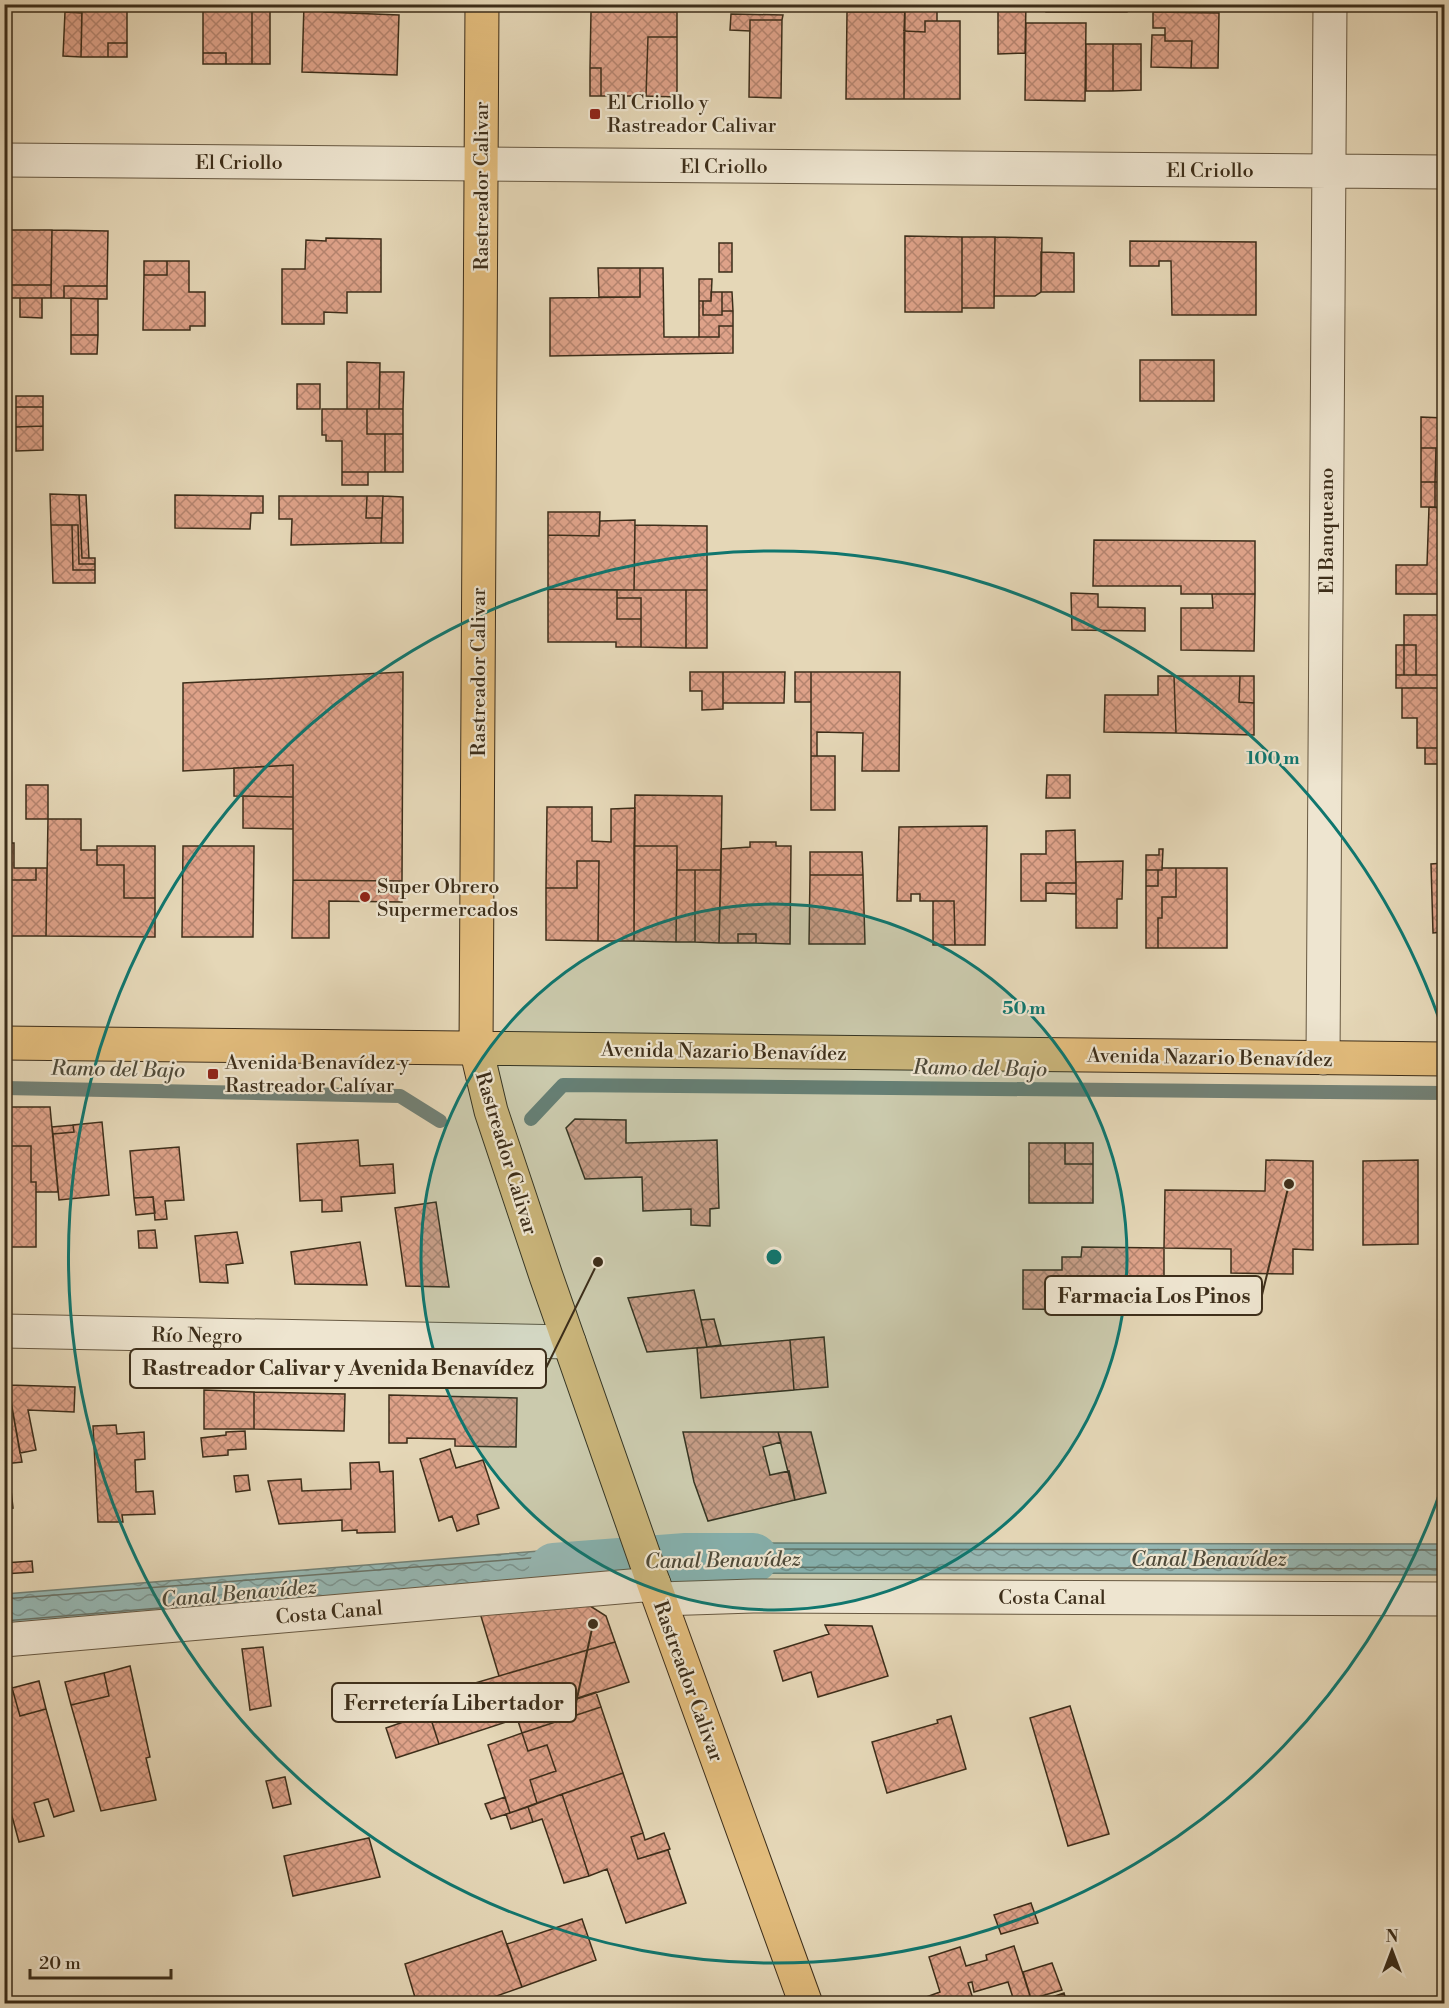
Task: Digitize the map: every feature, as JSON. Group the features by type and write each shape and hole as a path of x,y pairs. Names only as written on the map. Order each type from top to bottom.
{"main road":[{"name":"Rastreador Calivar","path":"482,4 476,1048 491,1111 569,1342 806,2004"},
{"name":"Avenida Nazario Benavídez","path":"4,1043 1444,1059"}],"street":[{"name":"El Banqueano","path":"1323,1058 1330,4"},
{"name":"El Criollo","path":"4,160 1444,172"},
{"name":"Río Negro","path":"4,1331 569,1342"},
{"name":"Costa Canal","path":"4,1640 655,1586 753,1596 1444,1599"}],"water":[{"path":"679,1543 1444,1544 1444,1575 691,1573"},
{"path":"615,1545 626,1576 5,1627 5,1594"}],"building":[{"path":"82,4 127,4 127,43 108,43 108,57 81,57"},
{"path":"203,4 252,4 252,64 226,64 226,53 203,53"},
{"path":"252,4 270,4 270,64 252,64"},
{"path":"304,4 324,4 324,12 399,15 397,75 302,72"},
{"path":"924,4 924,8 937,8 937,21 925,21 925,32 904,31 905,5"},
{"path":"998,4 1026,4 1025,53 998,54"},
{"path":"1046,4 1086,4 1086,12 1046,12"},
{"path":"1086,4 1127,4 1127,12 1086,12"},
{"path":"65,12 82,13 81,57 63,56"},
{"path":"591,12 677,12 677,37 648,37 646,96 601,96 601,68 590,68"},
{"path":"847,12 905,12 904,99 846,99"},
{"path":"1153,12 1219,13 1218,68 1191,68 1192,41 1165,41 1165,28 1153,28"},
{"path":"731,14 783,15 782,20 750,20 750,31 730,30"},
{"path":"750,20 782,20 781,98 749,97"},
{"path":"925,21 960,21 960,99 904,99 904,31 925,32"},
{"path":"1026,23 1086,23 1085,101 1025,100"},
{"path":"1152,35 1165,35 1165,41 1192,41 1191,68 1151,67"},
{"path":"648,37 677,37 677,97 646,96"},
{"path":"108,43 127,43 127,57 108,57"},
{"path":"1086,44 1113,44 1113,91 1086,91"},
{"path":"1113,44 1141,44 1141,90 1113,91"},
{"path":"203,53 226,53 226,64 203,64"},
{"path":"590,68 601,68 601,96 590,96"},
{"path":"4,230 52,230 51,285 4,285"},
{"path":"52,230 108,231 107,286 64,286 64,298 51,298"},
{"path":"905,236 962,237 962,312 905,312"},
{"path":"962,237 995,237 994,308 962,308"},
{"path":"995,237 1042,238 1041,292 1035,296 994,296"},
{"path":"326,238 381,239 381,292 347,292 347,313 324,312 324,324 282,324 282,269 305,269 306,240 326,241"},
{"path":"1130,241 1256,242 1256,315 1172,315 1171,261 1159,261 1159,266 1130,266"},
{"path":"719,243 732,243 732,272 719,272"},
{"path":"1041,252 1074,253 1074,292 1041,292"},
{"path":"144,261 167,261 167,275 144,275"},
{"path":"167,261 189,261 189,292 205,292 205,326 190,326 190,330 143,330 144,275 167,275"},
{"path":"598,268 640,268 640,297 599,297"},
{"path":"640,268 663,268 664,337 719,337 719,326 733,326 733,353 550,356 550,298 640,297"},
{"path":"699,279 712,279 711,301 699,301"},
{"path":"4,285 51,285 51,298 4,298"},
{"path":"64,286 107,286 107,299 64,298"},
{"path":"711,292 722,292 722,315 703,315 703,301 711,301"},
{"path":"722,292 732,292 733,311 722,311"},
{"path":"20,298 42,298 42,318 20,317"},
{"path":"71,298 98,299 98,335 71,335"},
{"path":"699,301 703,301 703,315 722,315 722,311 733,311 733,326 719,326 719,337 699,337"},
{"path":"71,335 98,335 97,354 71,354"},
{"path":"1140,360 1214,360 1214,401 1140,401"},
{"path":"347,362 380,363 379,409 347,409"},
{"path":"380,372 404,372 403,409 379,409"},
{"path":"297,384 320,384 320,409 297,409"},
{"path":"16,396 43,396 43,407 16,407"},
{"path":"16,407 43,407 43,426 16,427"},
{"path":"322,409 367,409 367,434 385,434 385,472 342,472 342,441 326,441 326,435 322,435"},
{"path":"367,409 403,409 403,434 367,434"},
{"path":"1421,417 1444,418 1444,482 1435,482 1436,448 1421,448"},
{"path":"43,426 43,450 16,451 16,427"},
{"path":"385,434 403,434 403,472 385,472"},
{"path":"1421,448 1436,448 1435,482 1421,482"},
{"path":"342,472 368,472 368,485 342,485"},
{"path":"1421,482 1435,482 1435,507 1421,507"},
{"path":"1435,482 1444,482 1444,508 1435,507"},
{"path":"50,494 79,495 82,558 95,558 95,564 79,564 78,525 51,525"},
{"path":"79,495 86,495 89,558 82,558"},
{"path":"175,495 263,496 263,513 251,513 250,529 175,528"},
{"path":"279,496 367,496 366,518 382,518 381,543 291,545 292,519 279,519"},
{"path":"367,496 383,496 382,518 366,518"},
{"path":"383,496 403,497 403,543 381,543"},
{"path":"1429,507 1444,508 1444,594 1396,594 1396,565 1427,565"},
{"path":"548,512 600,512 599,536 548,535"},
{"path":"635,520 634,590 548,589 548,535 599,536 600,521"},
{"path":"51,525 72,525 73,570 95,570 95,583 53,583"},
{"path":"72,525 78,525 79,564 95,564 95,570 73,570"},
{"path":"635,525 707,526 707,590 634,590"},
{"path":"1094,540 1255,541 1255,594 1181,594 1181,586 1093,586"},
{"path":"548,589 617,590 617,619 641,619 641,647 616,647 616,642 548,642"},
{"path":"617,590 686,590 686,648 641,647 641,598 617,598"},
{"path":"686,590 707,590 707,648 686,648"},
{"path":"1071,593 1098,594 1098,607 1145,608 1145,631 1072,630"},
{"path":"1212,594 1255,594 1254,651 1181,650 1181,608 1213,608"},
{"path":"617,598 641,598 641,619 617,619"},
{"path":"1404,615 1444,615 1444,675 1416,675 1416,645 1404,645"},
{"path":"1396,645 1404,645 1404,675 1396,675"},
{"path":"1404,645 1416,645 1416,675 1404,675"},
{"path":"403,672 402,881 293,880 293,765 183,771 183,683"},
{"path":"690,672 723,672 723,709 702,710 702,691 690,691"},
{"path":"723,672 785,672 784,703 723,703"},
{"path":"795,672 811,672 811,702 795,702"},
{"path":"811,672 900,672 899,771 862,771 863,733 817,732 817,756 811,756"},
{"path":"1396,675 1444,675 1444,688 1396,688"},
{"path":"1158,676 1174,676 1176,733 1104,732 1105,695 1158,695"},
{"path":"1174,676 1240,676 1239,702 1254,703 1254,735 1176,733"},
{"path":"1240,676 1254,676 1254,703 1239,702"},
{"path":"1402,688 1444,688 1444,748 1417,748 1417,718 1402,718"},
{"path":"1425,748 1444,748 1444,764 1425,764"},
{"path":"811,756 835,756 835,810 811,810"},
{"path":"293,765 293,797 234,796 234,768"},
{"path":"1047,775 1070,775 1070,798 1046,798"},
{"path":"26,785 48,785 48,819 26,819"},
{"path":"635,795 722,796 721,870 677,870 677,846 634,846"},
{"path":"243,796 293,797 293,829 243,828"},
{"path":"547,807 592,807 592,841 611,842 611,809 635,808 634,941 598,941 599,861 577,861 577,888 546,888"},
{"path":"48,819 81,819 81,850 97,850 97,865 124,865 124,898 155,898 155,937 46,936"},
{"path":"987,826 985,945 955,945 954,901 920,901 920,894 911,894 911,901 897,901 899,827"},
{"path":"1075,830 1076,883 1046,883 1046,901 1021,901 1021,854 1046,854 1046,831"},
{"path":"750,842 776,842 776,846 791,846 790,944 756,943 756,934 738,934 738,943 719,943 721,849 750,847"},
{"path":"4,843 14,843 14,868 36,868 36,880 4,880"},
{"path":"97,846 155,846 155,898 124,898 124,865 97,865"},
{"path":"183,846 254,846 253,937 182,937"},
{"path":"634,846 677,846 676,942 634,941"},
{"path":"1159,849 1163,849 1162,870 1146,870 1146,855 1159,855"},
{"path":"810,852 862,852 863,875 810,875"},
{"path":"577,861 599,861 598,941 546,940 546,888 577,888"},
{"path":"1123,861 1122,899 1117,899 1117,928 1076,928 1076,862"},
{"path":"1444,863 1444,932 1433,933 1431,864"},
{"path":"36,868 47,868 46,936 4,936 4,880 36,880"},
{"path":"1176,868 1176,897 1162,897 1162,918 1158,918 1158,948 1146,948 1146,886 1158,886 1158,870"},
{"path":"1176,868 1227,868 1227,948 1158,948 1158,918 1162,918 1162,897 1176,897"},
{"path":"677,870 695,870 695,942 676,942"},
{"path":"695,870 721,870 719,943 695,942"},
{"path":"1146,870 1158,870 1158,886 1146,886"},
{"path":"810,875 863,875 865,944 809,944"},
{"path":"293,880 402,881 402,902 329,901 329,938 292,938"},
{"path":"1046,883 1076,883 1076,894 1046,893"},
{"path":"933,901 954,901 955,945 933,945"},
{"path":"738,934 756,934 756,943 738,943"},
{"path":"4,1107 10,1107 10,1146 31,1146 31,1182 36,1182 36,1247 9,1247 9,1255 4,1255"},
{"path":"10,1107 50,1107 58,1192 36,1192 36,1182 31,1182 31,1146 10,1146"},
{"path":"575,1119 626,1120 626,1143 717,1140 719,1208 710,1209 710,1226 691,1225 691,1209 643,1211 642,1177 585,1179 566,1128"},
{"path":"102,1122 109,1195 59,1200 53,1134 74,1132 73,1125"},
{"path":"73,1125 74,1132 53,1134 52,1127"},
{"path":"358,1140 360,1166 393,1164 395,1193 341,1197 342,1211 322,1212 322,1200 300,1201 297,1144"},
{"path":"1029,1143 1065,1143 1065,1164 1093,1164 1093,1203 1029,1203"},
{"path":"1065,1143 1093,1143 1093,1164 1065,1164"},
{"path":"179,1147 184,1200 165,1201 167,1219 155,1220 153,1197 134,1198 130,1151"},
{"path":"1266,1160 1313,1161 1313,1250 1293,1249 1293,1274 1231,1273 1231,1249 1164,1248 1165,1190 1265,1191"},
{"path":"1418,1160 1418,1244 1363,1245 1363,1161"},
{"path":"153,1197 155,1213 136,1215 134,1198"},
{"path":"436,1202 449,1287 406,1286 395,1208"},
{"path":"155,1230 157,1248 139,1248 138,1231"},
{"path":"237,1232 243,1263 226,1265 228,1283 200,1282 195,1236"},
{"path":"360,1242 367,1285 295,1284 291,1252"},
{"path":"1082,1247 1164,1248 1164,1311 1023,1309 1023,1270 1062,1270 1062,1257 1081,1257"},
{"path":"694,1290 707,1347 647,1352 628,1298"},
{"path":"714,1319 721,1345 707,1347 701,1320"},
{"path":"824,1337 828,1387 794,1390 790,1340"},
{"path":"790,1340 794,1390 701,1398 697,1348"},
{"path":"4,1385 8,1385 22,1462 4,1464"},
{"path":"8,1385 75,1387 74,1412 28,1410 36,1450 20,1453"},
{"path":"204,1390 254,1392 254,1429 204,1429"},
{"path":"254,1392 345,1394 344,1431 254,1429"},
{"path":"389,1395 517,1398 516,1447 455,1446 455,1439 407,1438 407,1443 389,1443"},
{"path":"116,1425 117,1434 144,1432 145,1459 135,1460 136,1492 153,1491 155,1514 122,1515 123,1522 98,1522 93,1426"},
{"path":"245,1431 246,1449 228,1450 228,1455 203,1457 201,1438 226,1435 226,1432"},
{"path":"683,1432 778,1432 781,1442 763,1447 770,1475 789,1471 795,1500 708,1521 694,1482"},
{"path":"778,1432 811,1432 826,1493 795,1500"},
{"path":"450,1449 456,1468 483,1460 499,1508 477,1515 479,1524 457,1531 452,1516 439,1521 420,1459"},
{"path":"379,1462 380,1472 393,1471 395,1532 342,1531 342,1520 279,1524 268,1481 301,1479 302,1491 351,1489 350,1463"},
{"path":"4,1464 9,1464 11,1490 4,1491"},
{"path":"248,1475 250,1490 236,1492 234,1476"},
{"path":"11,1490 13,1508 4,1509 4,1491"},
{"path":"32,1561 33,1572 4,1574 4,1563"},
{"path":"587,1604 606,1616 615,1642 499,1676 480,1613"},
{"path":"825,1625 872,1626 888,1676 818,1697 811,1672 783,1681 774,1651 829,1634"},
{"path":"615,1642 629,1682 439,1744 424,1698"},
{"path":"263,1647 271,1706 250,1710 242,1649"},
{"path":"4,1662 12,1688 4,1690"},
{"path":"130,1666 150,1757 146,1758 156,1800 101,1811 71,1705 109,1696 104,1673"},
{"path":"104,1673 109,1696 71,1705 65,1682"},
{"path":"39,1681 46,1709 20,1716 12,1688"},
{"path":"12,1688 20,1716 46,1709 74,1811 54,1817 48,1799 34,1803 44,1836 19,1842 4,1787 4,1690"},
{"path":"596,1692 601,1707 522,1733 517,1718"},
{"path":"1070,1706 1109,1834 1068,1846 1030,1718"},
{"path":"601,1707 623,1773 537,1803 530,1780 556,1771 547,1745 528,1751 522,1733"},
{"path":"429,1713 439,1744 396,1758 386,1728"},
{"path":"951,1716 966,1769 887,1793 872,1742 938,1723 937,1720"},
{"path":"522,1733 528,1751 547,1745 556,1771 530,1780 537,1803 510,1813 488,1745"},
{"path":"623,1773 643,1833 631,1837 638,1859 668,1850 686,1903 626,1923 607,1869 589,1876 562,1794"},
{"path":"285,1777 291,1804 273,1808 266,1781"},
{"path":"562,1794 589,1876 564,1883 542,1819 533,1822 528,1807"},
{"path":"505,1797 510,1813 491,1819 485,1804"},
{"path":"528,1807 533,1822 511,1829 506,1814"},
{"path":"643,1833 645,1840 664,1833 670,1849 638,1859 631,1837"},
{"path":"369,1838 380,1877 293,1896 284,1856"},
{"path":"1031,1903 1038,1923 1001,1934 994,1915"},
{"path":"582,1919 596,1960 522,1987 507,1944"},
{"path":"502,1931 522,1987 474,2004 417,2004 405,1964"},
{"path":"1014,1946 1031,1999 1015,2004 1008,1982 974,1992 972,1982 968,1983 974,2002 984,1999 986,2004 907,2004 940,1992 929,1957 960,1947 966,1966 987,1960 986,1955"},
{"path":"1052,1963 1062,1990 1031,1999 1023,1972"},
{"path":"1064,1993 1067,2004 1044,2004 1043,2000"}],"waterway":[{"name":"Ramo del Bajo","path":"531,1119 563,1085 1444,1093"},
{"name":"Ramo del Bajo","path":"4,1088 400,1096 440,1121"},
{"name":"Canal Benavídez","path":"554,1568 686,1558 753,1558"}],"place":[{"name":"El Criollo y Rastreador Calivar","path":"595,114"},
{"name":"Super Obrero Supermercados","path":"365,897"},
{"name":"Avenida Benavídez y Rastreador Calívar","path":"213,1074"},
{"name":"Farmacia Los Pinos","path":"1289,1184"},
{"name":"Rastreador Calivar y Avenida Benavídez","path":"598,1262"},
{"name":"Ferretería Libertador","path":"593,1624"}]}
